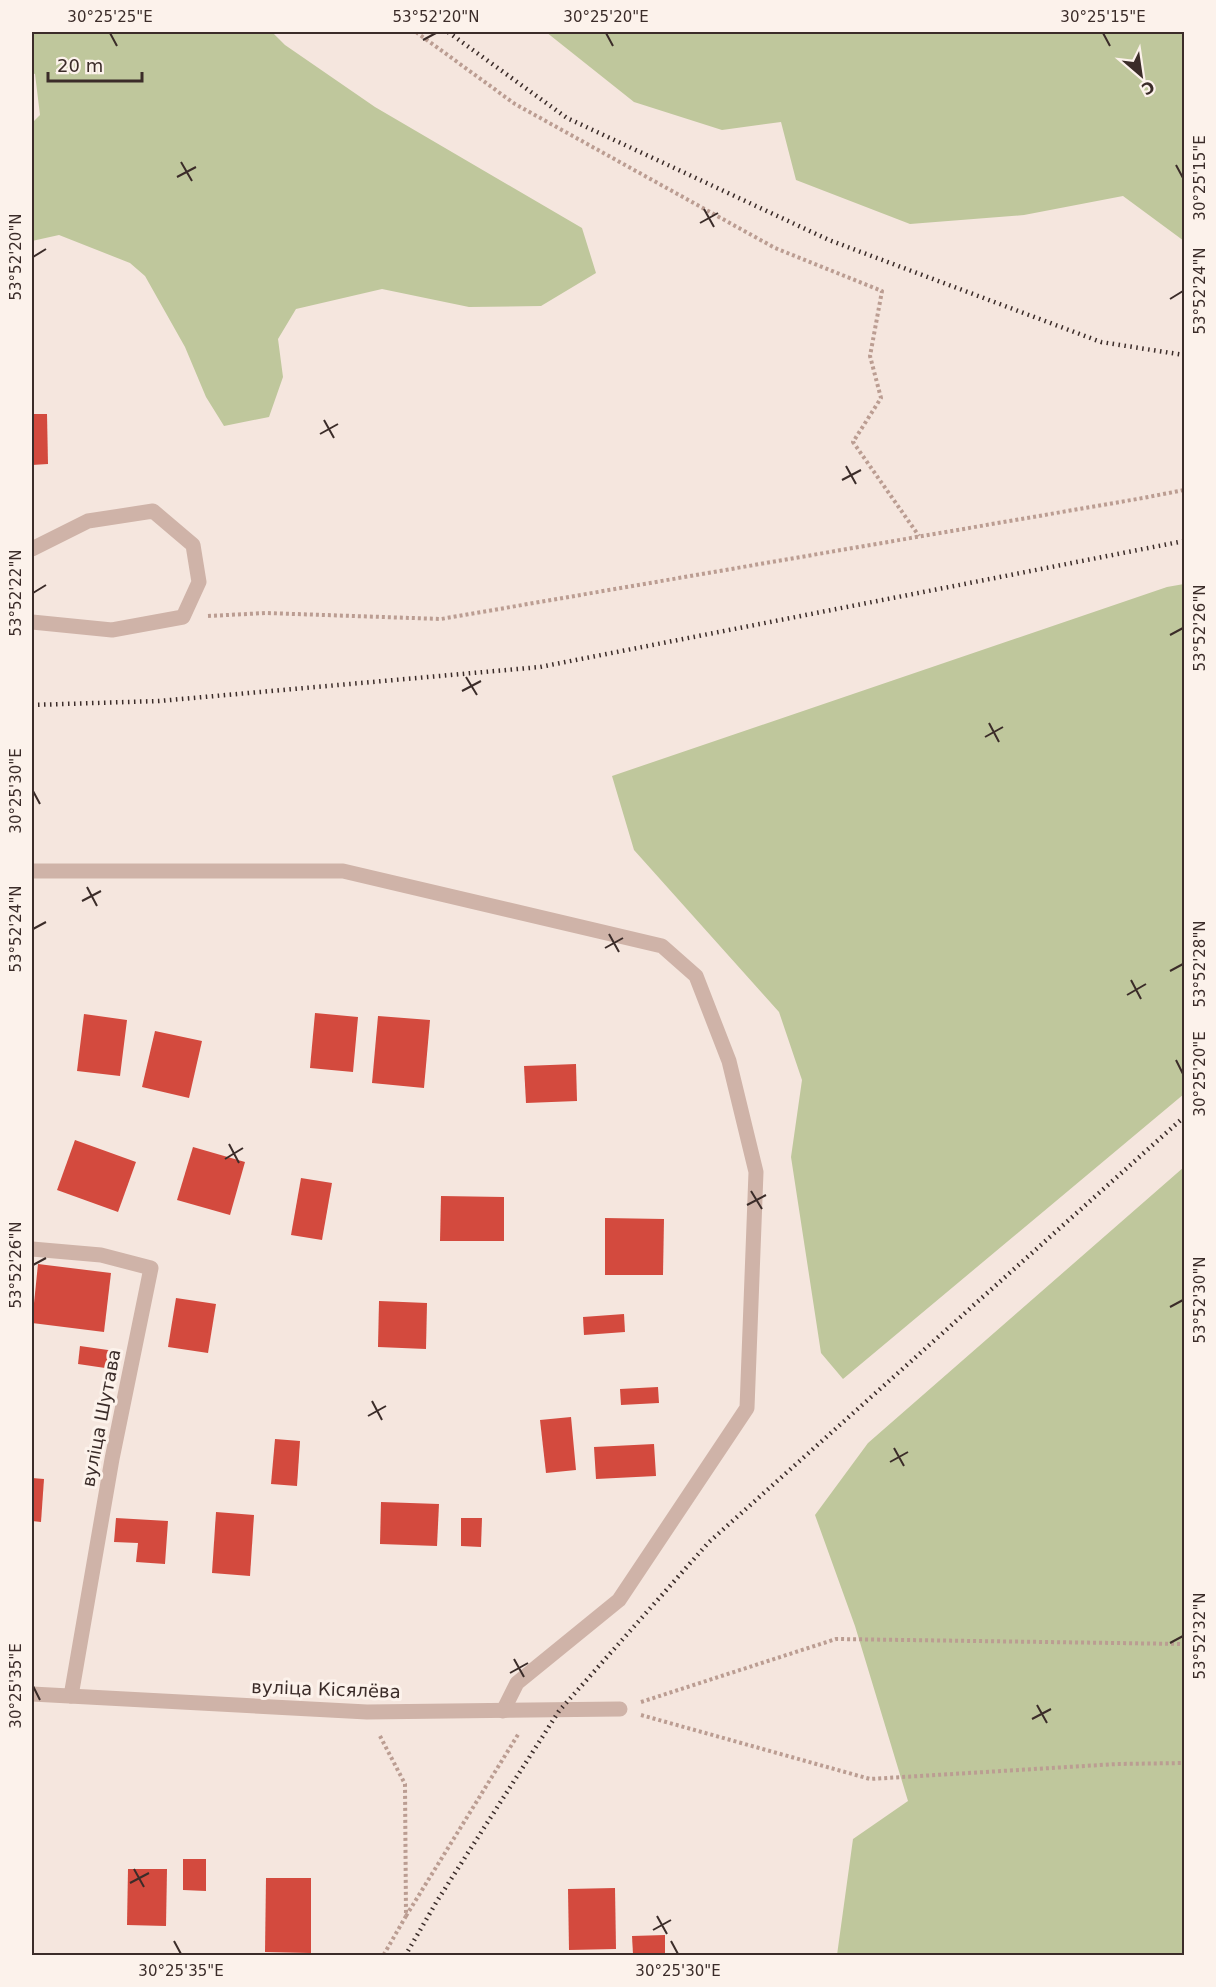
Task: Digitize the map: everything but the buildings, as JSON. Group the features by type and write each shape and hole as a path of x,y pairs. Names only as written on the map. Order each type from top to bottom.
{"street":[{"path":"32,549 88,521 153,511 193,545 199,582 183,617 112,630 32,622"},
{"path":"32,871 343,871 663,946 696,976 729,1061 756,1172 747,1408 619,1600 518,1683 503,1711"},
{"name":"вуліца Шутава","path":"32,1249 101,1255 151,1268 112,1459 71,1696"},
{"name":"вуліца Кісялёва","path":"32,1694 367,1712 620,1709"}],"path":[{"path":"416,32 515,104 775,248 882,291 870,356 881,398 852,442 920,536"},
{"path":"183,617 266,613 441,619 1185,490"},
{"path":"620,1709 836,1639 1185,1644"},
{"path":"620,1709 870,1779 1185,1762"},
{"path":"383,1956 533,1711"},
{"path":"367,1712 405,1784 406,1916"}],"green space":[{"path":"32,32 272,32 285,45 375,107 582,228 596,273 541,306 469,307 382,289 296,309 278,339 283,377 269,417 224,426 206,397 185,347 145,276 130,263 59,235 32,241 32,123 40,115 35,74 32,73"},
{"path":"546,32 1184,32 1184,241 1123,196 1024,215 910,224 796,180 781,122 722,130 634,102"},
{"path":"1184,584 1184,1094 843,1379 821,1353 791,1157 802,1080 779,1012 634,850 612,776 1167,587"},
{"path":"1184,1167 1184,1955 837,1955 853,1839 908,1801 855,1626 815,1515 868,1443"}],"railway":[{"path":"448,32 567,118 829,240 1101,342 1184,355"},
{"path":"32,705 159,701 540,667 1184,541"},
{"path":"405,1956 437,1901 559,1711 709,1542 1184,1117"}]}
